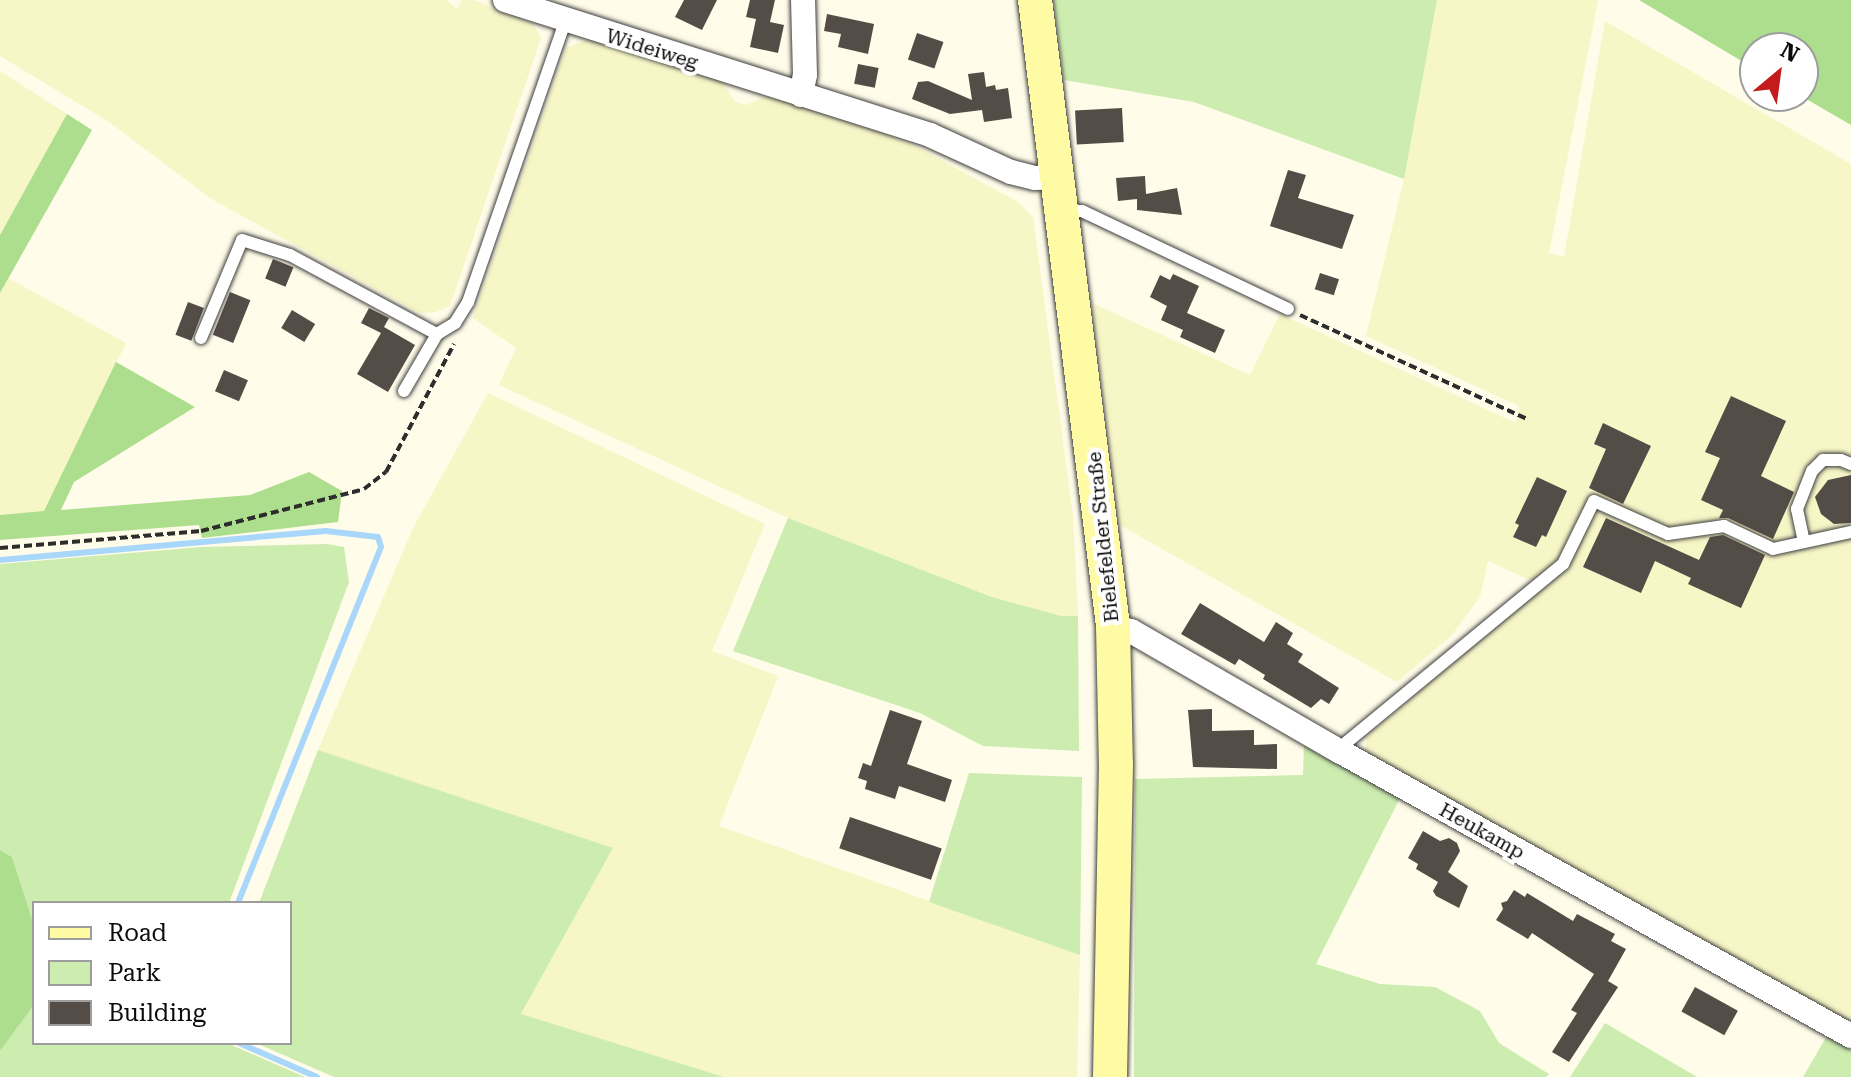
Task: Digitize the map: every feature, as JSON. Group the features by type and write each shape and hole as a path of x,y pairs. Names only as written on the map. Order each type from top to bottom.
{"main road":[{"name":"Bielefelder Straße","path":"1035,0 1113,626 1116,764 1110,1077"}],"street":[{"name":"Wideiweg","path":"505,0 565,22 930,135 1011,172 1035,178 1058,177"},
{"path":"801,95 805,75 803,0"},
{"name":"Heukamp","path":"1113,626 1131,631 1341,752 1851,1036"}],"lane":[{"path":"404,391 437,334 455,323 468,302 565,22"},
{"path":"1062,211 1082,211 1288,309"},
{"path":"201,338 242,240 290,255 437,334"},
{"path":"1804,542 1797,509 1812,471 1823,460 1841,460 1851,464"},
{"path":"1341,752 1347,742 1563,564 1594,501 1668,534 1724,526 1773,549 1851,532"}],"path":[{"path":"1288,309 1527,419"},
{"path":"0,548 201,531 364,489 386,472 458,335 455,323"}],"green space":[{"path":"0,0 446,0 457,9 462,0 474,0 533,24 541,38 450,306 436,312 420,313 213,200 109,122 0,56"},
{"path":"1054,0 1437,0 1404,179 1194,102 1064,80"},
{"path":"1437,0 1598,0 1549,253 1564,257 1605,21 1739,99 1739,112 1762,112 1851,164 1851,1024 1365,752 1367,736 1543,586 1488,561 1480,597 1452,635 1397,682 1120,525 1092,303 1250,375 1280,314 1516,423 1519,406 1366,336 1404,179"},
{"path":"1639,0 1851,0 1851,125 1819,106 1819,32 1739,32 1739,59"},
{"path":"588,39 722,82 735,102 747,105 766,96 865,126 919,148 1018,202 1033,217 1073,515 1078,616 1061,616 993,597 788,518 499,385 516,348 473,318 566,48"},
{"path":"0,71 67,114 0,235"},
{"path":"67,114 92,130 0,293 0,235"},
{"path":"8,278 126,343 44,512 0,515 0,293"},
{"path":"116,362 195,407 74,482 61,510 250,495 309,472 342,491 338,522 202,538 199,525 0,540 0,515 44,511"},
{"path":"488,393 765,524 712,651 778,676 719,826 1080,955 1077,1077 724,1077 521,1015 613,848 318,750 413,528"},
{"path":"788,518 992,597 1061,616 1078,616 1079,751 983,746 920,713 733,651"},
{"path":"327,544 344,547 349,582 230,901 32,901 32,919 12,857 0,850 0,564 201,547"},
{"path":"1304,744 1401,796 1316,964 1380,984 1435,987 1480,1011 1499,1043 1549,1074 1546,1077 1134,1077 1135,779 1303,775"},
{"path":"318,750 613,848 521,1014 724,1077 334,1077 261,1045 292,1045 292,901 260,901"},
{"path":"969,773 1082,777 1080,955 929,902"},
{"path":"0,850 12,857 32,919 32,1008 0,1051"},
{"path":"32,1008 32,1045 232,1045 305,1077 0,1077 0,1051"},
{"path":"1605,1023 1697,1077 1570,1077"},
{"path":"1828,1034 1851,1047 1851,1077 1803,1077"}],"building":[{"path":"684,0 717,0 702,30 675,17"},
{"path":"750,0 775,0 770,22 784,25 778,53 750,47 756,19 746,17"},
{"path":"827,14 874,24 868,54 838,47 841,34 824,31"},
{"path":"917,33 943,42 934,69 908,59"},
{"path":"858,64 879,68 875,88 854,84"},
{"path":"984,72 986,87 995,85 996,90 1008,88 1012,118 984,122 982,110 950,114 912,99 918,82 928,81 972,100 968,74"},
{"path":"1122,108 1124,142 1077,144 1075,110"},
{"path":"1288,170 1306,175 1298,198 1354,215 1342,249 1270,226"},
{"path":"1145,176 1146,194 1177,188 1182,215 1137,210 1137,199 1118,201 1116,178"},
{"path":"273,259 293,267 286,287 265,278"},
{"path":"1320,273 1339,279 1334,295 1315,289"},
{"path":"1173,274 1199,286 1187,313 1225,330 1215,353 1180,337 1183,330 1161,320 1167,306 1150,297 1160,275 1170,280"},
{"path":"230,292 250,300 233,343 213,335"},
{"path":"188,302 204,308 191,341 175,335"},
{"path":"369,308 389,318 384,327 415,345 388,392 357,374 381,333 361,323"},
{"path":"292,310 315,324 304,342 281,328"},
{"path":"224,370 248,380 239,401 215,391"},
{"path":"1731,396 1786,421 1761,476 1794,492 1773,539 1728,518 1719,518 1723,510 1701,500 1720,458 1705,452"},
{"path":"1603,423 1651,446 1623,504 1589,488 1606,449 1594,444"},
{"path":"1851,475 1851,523 1834,524 1821,514 1815,497 1828,480"},
{"path":"1537,477 1567,491 1546,537 1542,535 1536,547 1513,537 1519,525 1515,523"},
{"path":"1606,518 1699,560 1710,537 1723,535 1765,555 1741,608 1688,584 1691,578 1655,561 1641,593 1583,567"},
{"path":"1200,603 1264,642 1276,622 1293,633 1287,644 1303,654 1298,662 1339,688 1329,704 1321,699 1311,708 1263,679 1265,675 1239,659 1235,665 1181,634"},
{"path":"1212,709 1212,731 1254,730 1254,745 1277,744 1277,769 1193,767 1188,710"},
{"path":"890,710 922,721 907,764 952,780 945,802 899,786 895,799 865,789 867,781 858,778 863,763 871,766"},
{"path":"850,817 942,849 931,880 839,848"},
{"path":"1423,831 1440,841 1449,838 1457,843 1460,851 1448,872 1468,886 1459,908 1436,896 1433,891 1438,882 1416,869 1418,864 1408,858"},
{"path":"1514,890 1525,897 1527,893 1573,921 1577,914 1615,934 1611,941 1626,949 1608,981 1618,987 1569,1062 1552,1052 1577,1013 1571,1010 1594,974 1532,933 1528,939 1496,920 1503,909 1501,903 1507,901"},
{"path":"1695,987 1738,1011 1724,1035 1681,1011"}],"waterway":[{"path":"0,560 326,531 378,537 381,547 239,901"},
{"path":"244,1045 317,1077"}]}
